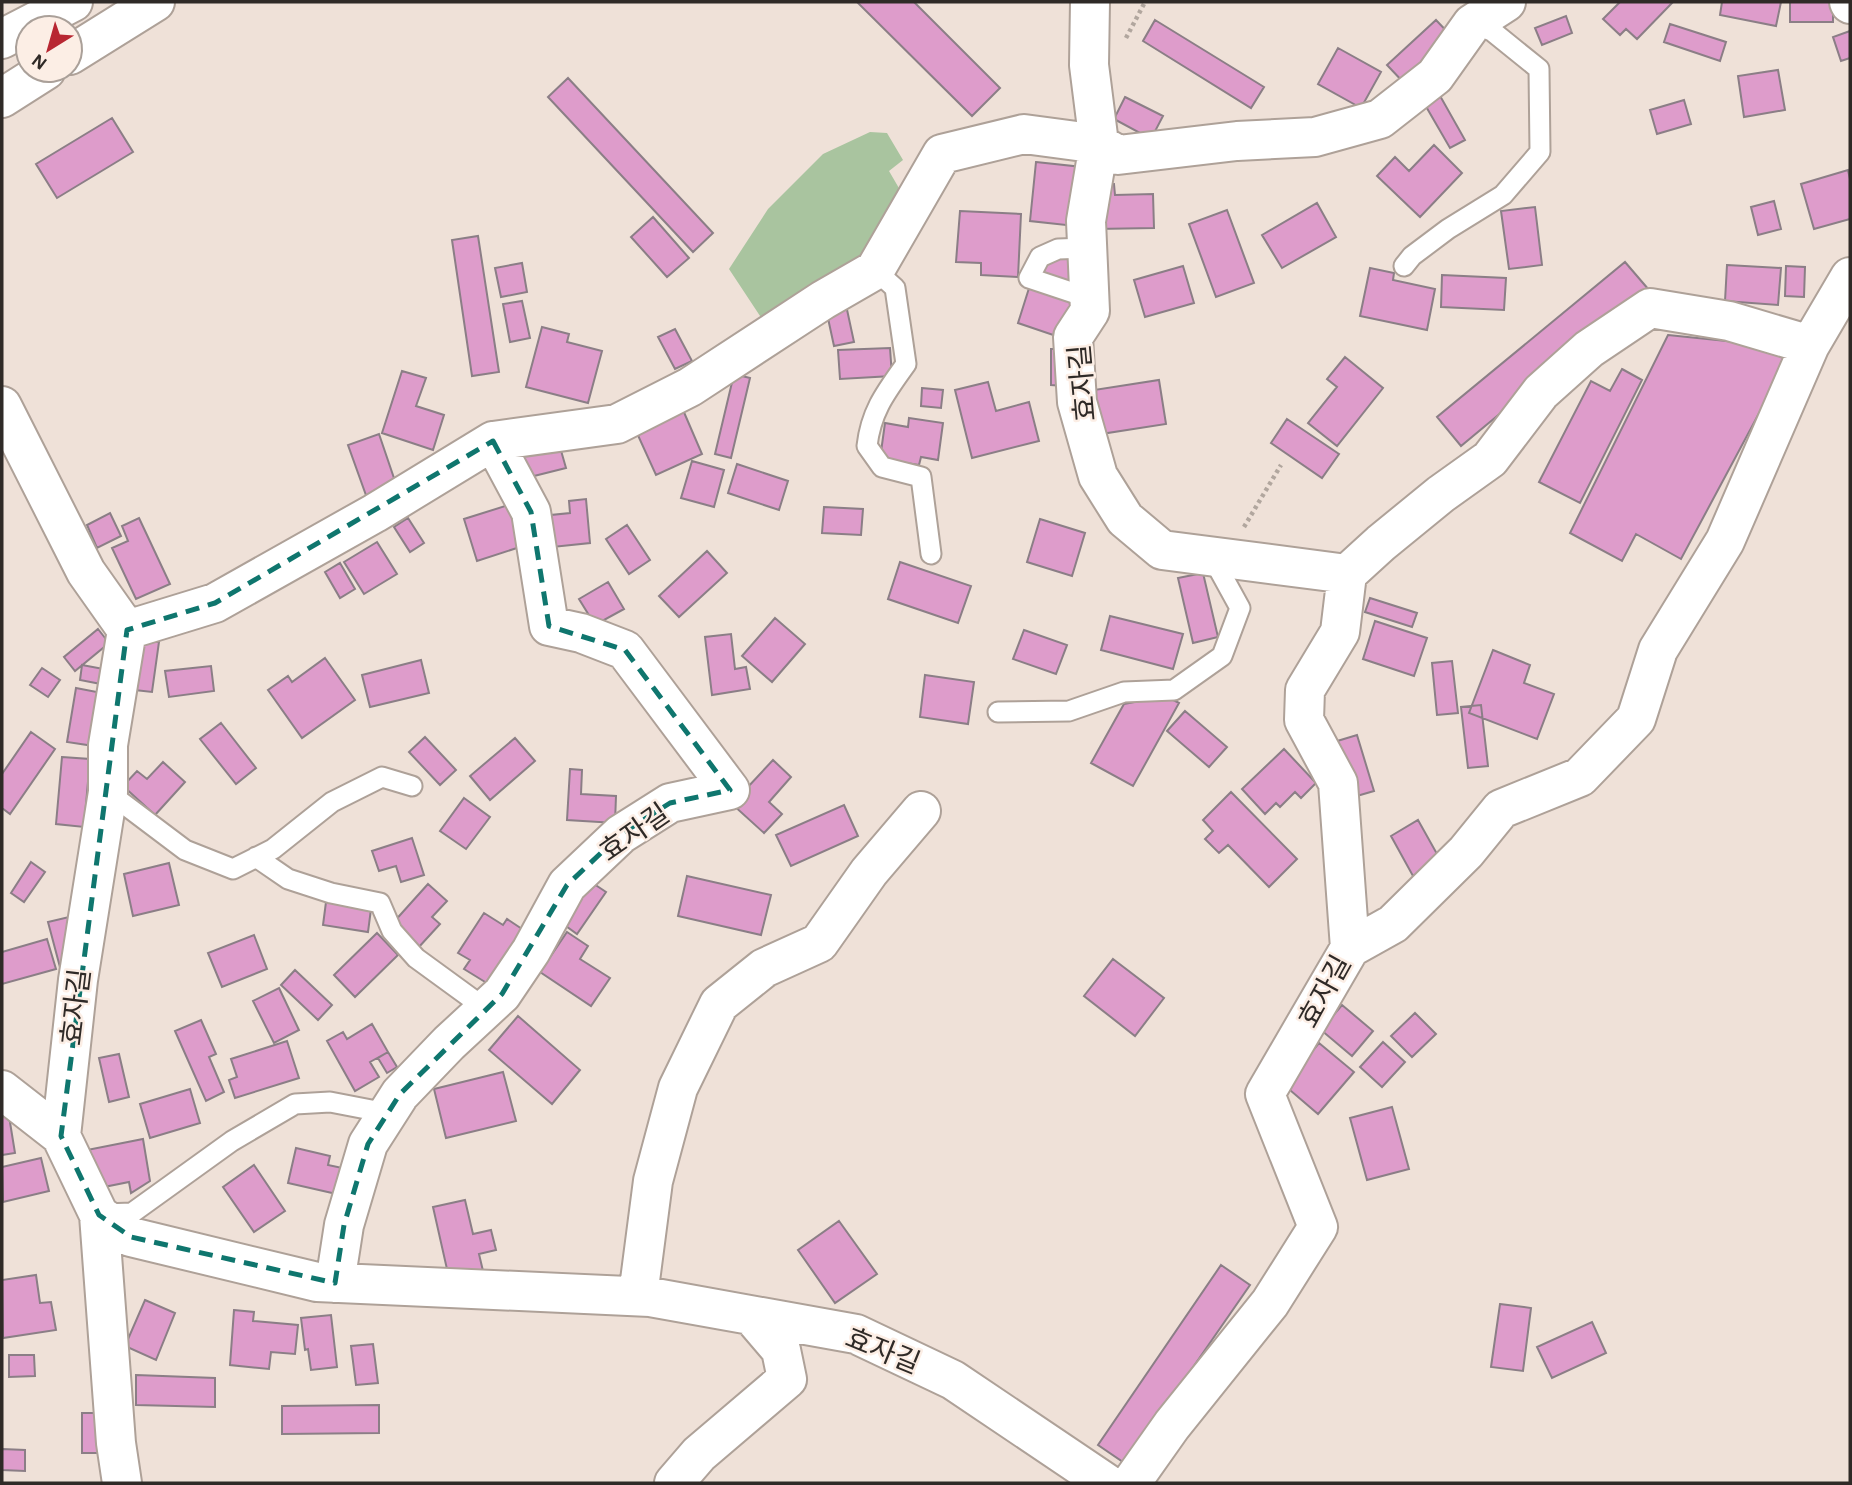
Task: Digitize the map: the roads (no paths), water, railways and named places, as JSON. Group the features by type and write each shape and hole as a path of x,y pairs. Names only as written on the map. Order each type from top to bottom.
{"street":[{"path":"2,39 73,2"},
{"path":"84,46 155,2"},
{"name":"효자길","path":"1090,2 1089,65 1099,144 1086,221 1090,311 1073,337 1077,402 1098,476 1125,519 1162,550 1347,575 1340,632 1305,690 1304,720 1338,783 1350,948 1265,1094 1318,1227 1270,1303 1172,1425 1131,1483"},
{"path":"2,405 86,572 127,630 215,603 374,513 493,441 617,424 690,387 875,270 942,154 1024,134 1099,144 1118,155 1237,141 1315,136 1380,119 1434,76 1472,24 1506,2"},
{"path":"2,98 24,84"},
{"path":"1350,948 1393,925 1466,852 1501,809 1580,777 1636,719 1658,650 1725,541 1810,345 1850,277"},
{"path":"1347,575 1441,494 1490,459 1541,392 1589,349 1650,308 1729,321 1810,345"},
{"name":"효자길","path":"335,1283 344,1225 368,1144 408,1086 502,994 531,951 567,885 621,834 670,803 730,790 625,650 581,633 549,626 531,512 493,441"},
{"name":"효자길","path":"122,1483 116,1443 99,1215 61,1136 78,980 108,792 108,745 127,630"},
{"path":"638,1296 653,1181 678,1088 719,1004 764,968 819,943 869,872 921,811"},
{"path":"2,1090 61,1136"},
{"name":"효자길","path":"99,1215 131,1237 317,1282 638,1296 856,1335 953,1380 1106,1483"},
{"path":"674,1483 699,1454 787,1379 781,1350 752,1316"}],"lane":[{"path":"1404,266 1412,256 1448,229 1503,195 1540,152 1539,69 1492,31 1472,24"},
{"path":"1087,248 1058,249 1040,257 1029,278 1089,298"},
{"path":"875,270 895,288 906,364 877,405 867,446 882,467 920,477 931,554"},
{"path":"998,712 1069,711 1124,692 1174,690 1222,656 1240,608 1219,557"},
{"path":"108,792 186,850 233,869 272,849 332,802 382,777 412,786"},
{"path":"256,857 288,879 331,893 380,903 392,931 416,958 486,1009"},
{"path":"99,1215 132,1213 232,1141 295,1104 330,1102 387,1113"}]}
